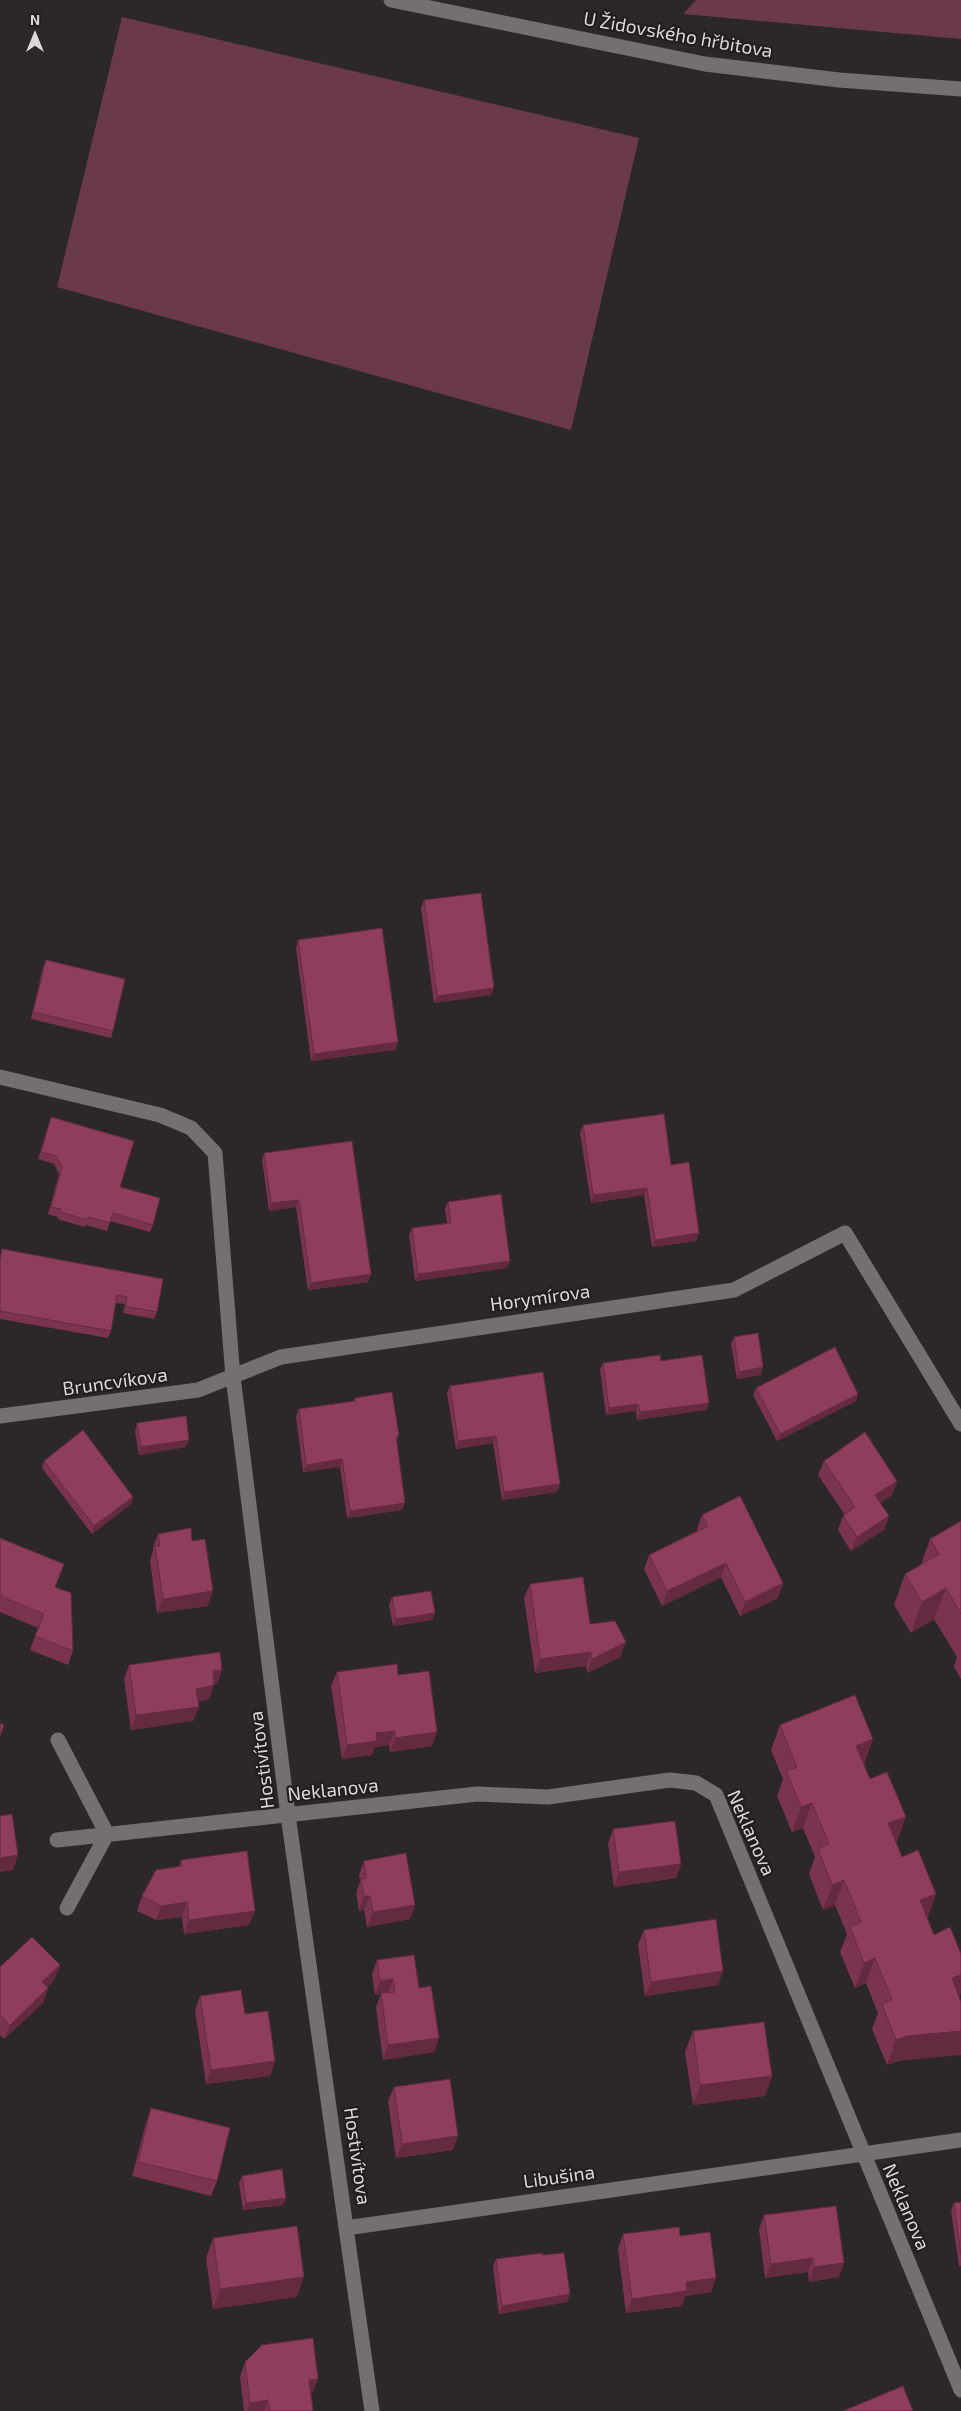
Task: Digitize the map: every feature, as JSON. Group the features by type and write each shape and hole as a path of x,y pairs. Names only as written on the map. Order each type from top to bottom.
{"street":[{"name":"U Židovského hřbitova","path":"391,0 704,64 839,80 961,89"},
{"name":"Hostivítova","path":"0,1077 160,1115 191,1128 215,1153 233,1377 288,1815 346,2228"},
{"name":"Horymírova","path":"233,1377 281,1357 734,1290 845,1233 961,1424"},
{"name":"Bruncvíkova","path":"0,1416 198,1390 233,1377"},
{"path":"58,1740 107,1834 67,1908"},
{"name":"Neklanova","path":"57,1840 477,1794 548,1797 670,1780 696,1783 716,1795 961,2390"},
{"name":"Libušina","path":"346,2228 961,2140"},
{"path":"346,2228 372,2411"}],"shaded area":[{"path":"696,0 961,0 961,39 683,14"},
{"path":"122,17 639,138 571,430 57,287"}],"building":[{"path":"481,893 494,988 437,996 424,900"},
{"path":"382,928 398,1042 314,1054 298,940"},
{"path":"46,960 125,979 113,1031 33,1012"},
{"path":"664,1114 671,1165 689,1162 699,1233 655,1240 647,1188 593,1195 583,1125"},
{"path":"51,1117 134,1141 120,1187 160,1198 153,1225 113,1213 110,1223 88,1217 88,1220 60,1212 61,1209 51,1207 62,1167 56,1156 41,1152"},
{"path":"352,1141 371,1274 311,1283 299,1200 271,1203 264,1153"},
{"path":"501,1194 510,1261 418,1274 412,1228 451,1223 448,1202"},
{"path":"2,1249 163,1279 157,1312 125,1306 127,1297 117,1295 111,1331 0,1311 0,1262"},
{"path":"758,1333 763,1367 739,1372 734,1337"},
{"path":"835,1347 858,1394 780,1434 756,1388"},
{"path":"660,1355 661,1361 702,1355 709,1403 640,1412 638,1404 609,1408 603,1363"},
{"path":"543,1372 560,1484 504,1492 496,1436 458,1441 450,1386"},
{"path":"392,1392 399,1435 396,1436 405,1503 350,1511 342,1459 306,1465 299,1409 355,1401 355,1398"},
{"path":"186,1416 189,1440 141,1447 137,1423"},
{"path":"83,1430 133,1497 94,1526 44,1461"},
{"path":"865,1432 897,1481 875,1495 889,1516 857,1537 843,1516 855,1507 824,1461"},
{"path":"740,1496 783,1583 745,1602 726,1563 667,1591 649,1555 708,1526 702,1515"},
{"path":"961,1521 961,1614 946,1588 922,1602 905,1574 939,1554 930,1539"},
{"path":"191,1528 192,1541 205,1539 213,1591 163,1599 155,1546 160,1546 158,1534"},
{"path":"0,1538 64,1564 55,1587 71,1593 73,1651 35,1636 44,1614 0,1596"},
{"path":"583,1577 590,1624 615,1621 626,1642 592,1659 591,1652 540,1659 530,1584"},
{"path":"431,1591 435,1613 396,1619 392,1597"},
{"path":"220,1652 222,1670 213,1671 214,1685 196,1689 199,1707 136,1715 129,1665"},
{"path":"397,1664 398,1675 429,1671 437,1732 395,1738 395,1731 376,1733 377,1741 347,1745 337,1672"},
{"path":"855,1695 873,1739 856,1746 870,1779 887,1772 906,1817 888,1823 902,1857 918,1850 936,1894 920,1900 934,1935 950,1927 961,1954 961,1975 952,1978 961,2002 961,2031 907,2036 896,2040 882,2004 892,2000 875,1958 864,1963 850,1927 861,1922 844,1880 832,1885 818,1849 829,1844 812,1803 801,1807 786,1771 797,1767 780,1725"},
{"path":"0,1723 4,1725 0,1736"},
{"path":"12,1814 18,1855 0,1858 0,1816"},
{"path":"675,1821 681,1864 619,1872 613,1829"},
{"path":"247,1851 255,1911 189,1920 187,1902 161,1906 142,1896 156,1870 182,1866 181,1860"},
{"path":"406,1853 415,1905 373,1912 370,1896 364,1896 361,1879 366,1878 364,1861"},
{"path":"716,1919 723,1971 651,1982 644,1930"},
{"path":"32,1937 60,1965 42,1982 48,1988 10,2025 0,2015 0,1967"},
{"path":"414,1955 419,1988 431,1986 439,2038 388,2045 381,1993 395,1992 393,1979 380,1981 377,1960"},
{"path":"241,1990 245,2014 268,2011 275,2061 211,2070 200,1996"},
{"path":"764,2022 772,2076 700,2085 693,2031"},
{"path":"450,2079 458,2136 402,2144 394,2087"},
{"path":"151,2108 230,2128 217,2181 138,2162"},
{"path":"282,2169 286,2198 246,2203 242,2176"},
{"path":"961,2202 961,2255 954,2203"},
{"path":"836,2206 844,2263 814,2267 813,2258 771,2264 764,2215"},
{"path":"297,2226 304,2277 220,2289 213,2238"},
{"path":"679,2227 680,2236 710,2232 716,2278 686,2282 687,2291 632,2299 623,2234"},
{"path":"542,2253 542,2255 564,2253 570,2294 502,2306 496,2259"},
{"path":"313,2338 318,2379 309,2380 313,2411 270,2411 268,2400 250,2403 245,2362 262,2345"},
{"path":"903,2386 913,2411 843,2411"}]}
